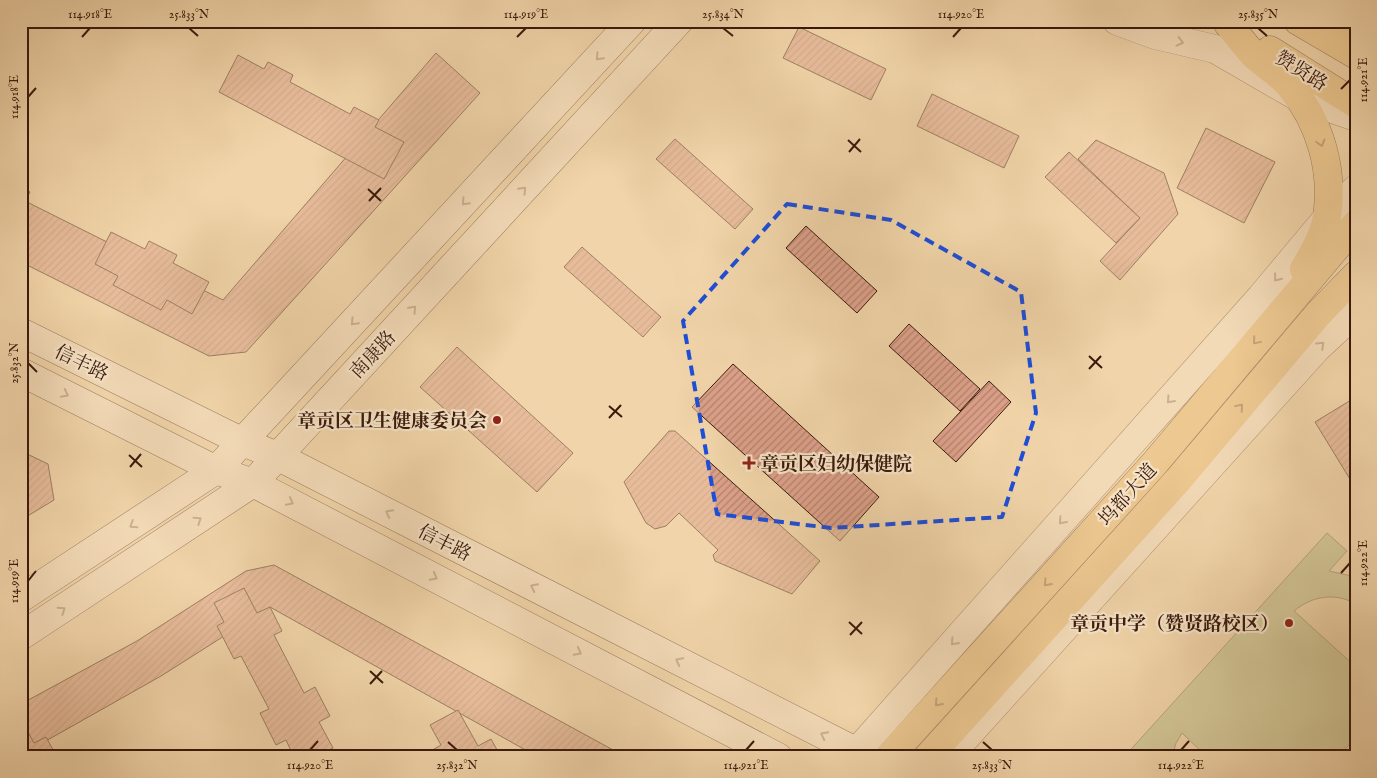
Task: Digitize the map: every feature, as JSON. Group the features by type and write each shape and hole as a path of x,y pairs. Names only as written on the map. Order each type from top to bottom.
{"main road":[{"name":"南康路","path":"21,598 216,470 632,21"},
{"name":"南康路","path":"21,636 254,483 680,21"},
{"path":"1117,21 1154,35 1215,49 1298,97 1356,117"},
{"name":"赞贤路","path":"1298,21 1356,55"},
{"path":"1225,23 1256,56 1273,69 1298,97 1313,120 1326,163 1327,218 1295,294"},
{"name":"赞贤路","path":"1225,23 1356,104"},
{"path":"858,755 1262,298 1327,218 1356,189"},
{"name":"坞都大道","path":"889,757 1154,464 1295,294 1356,224"},
{"name":"坞都大道","path":"928,757 1178,480 1319,313 1356,275"},
{"path":"1319,313 1356,285"},
{"path":"948,757 1317,348 1356,312"},
{"name":"信丰路","path":"21,332 243,442 277,456 858,755"},
{"name":"信丰路","path":"21,372 216,470 254,483 778,757"}],"highlighted area":[{"path":"787,204 891,220 1021,292 1036,413 1002,517 831,528 717,514 683,321"}],"green space":[{"name":"章贡中学（赞贤路校区）","path":"1327,533 1347,551 1329,571 1356,577 1356,604 1340,598 1324,597 1308,602 1294,611 1356,667 1356,737 1338,757 1207,757 1182,733 1176,743 1172,757 1124,757"}],"building":[{"path":"799,27 886,69 871,100 783,58"},
{"path":"436,53 480,93 246,352 209,356 21,262 21,199 223,300"},
{"path":"238,55 264,69 268,62 293,75 290,82 350,114 354,107 379,120 375,127 404,142 384,179 219,92"},
{"path":"932,94 1019,136 1004,168 917,126"},
{"path":"1206,128 1275,162 1244,223 1177,188"},
{"path":"675,139 753,209 735,229 656,159"},
{"path":"1096,140 1164,173 1178,214 1120,280 1100,261 1140,218 1078,159"},
{"path":"1069,152 1140,218 1116,243 1045,177"},
{"path":"21,187 30,192 21,209"},
{"path":"806,226 877,291 857,313 786,248"},
{"path":"111,232 145,249 149,241 177,255 173,263 209,282 192,314 167,300 161,310 113,285 118,276 95,264"},
{"path":"582,247 661,317 643,337 564,267"},
{"path":"909,324 980,389 960,411 889,346"},
{"name":"章贡区卫生健康委员会","path":"457,347 573,453 537,492 420,387"},
{"path":"733,364 879,497 840,541 692,407"},
{"path":"989,381 1011,402 956,462 933,441"},
{"path":"1356,397 1356,489 1315,422"},
{"path":"669,431 675,431 820,561 792,594 715,561 713,555 718,550 679,513 666,526 655,529 646,523 624,482"},
{"path":"21,451 48,464 54,500 21,520"},
{"path":"274,565 626,757 538,757 270,607 161,676 21,755 21,704 137,641 246,571"},
{"path":"244,588 257,613 270,607 282,631 274,635 304,693 315,687 330,716 319,722 333,748 317,757 294,757 286,740 276,745 260,713 269,709 241,656 234,659 217,626 224,622 214,603"},
{"path":"458,710 478,746 491,739 501,757 432,757 429,752 441,745 430,725"},
{"path":"21,719 34,743 46,737 57,757 21,757"}],"place":[{"name":"章贡区卫生健康委员会","path":"497,420"},
{"name":"章贡区妇幼保健院","path":"749,463"},
{"name":"章贡中学（赞贤路校区）","path":"1289,623"}]}
